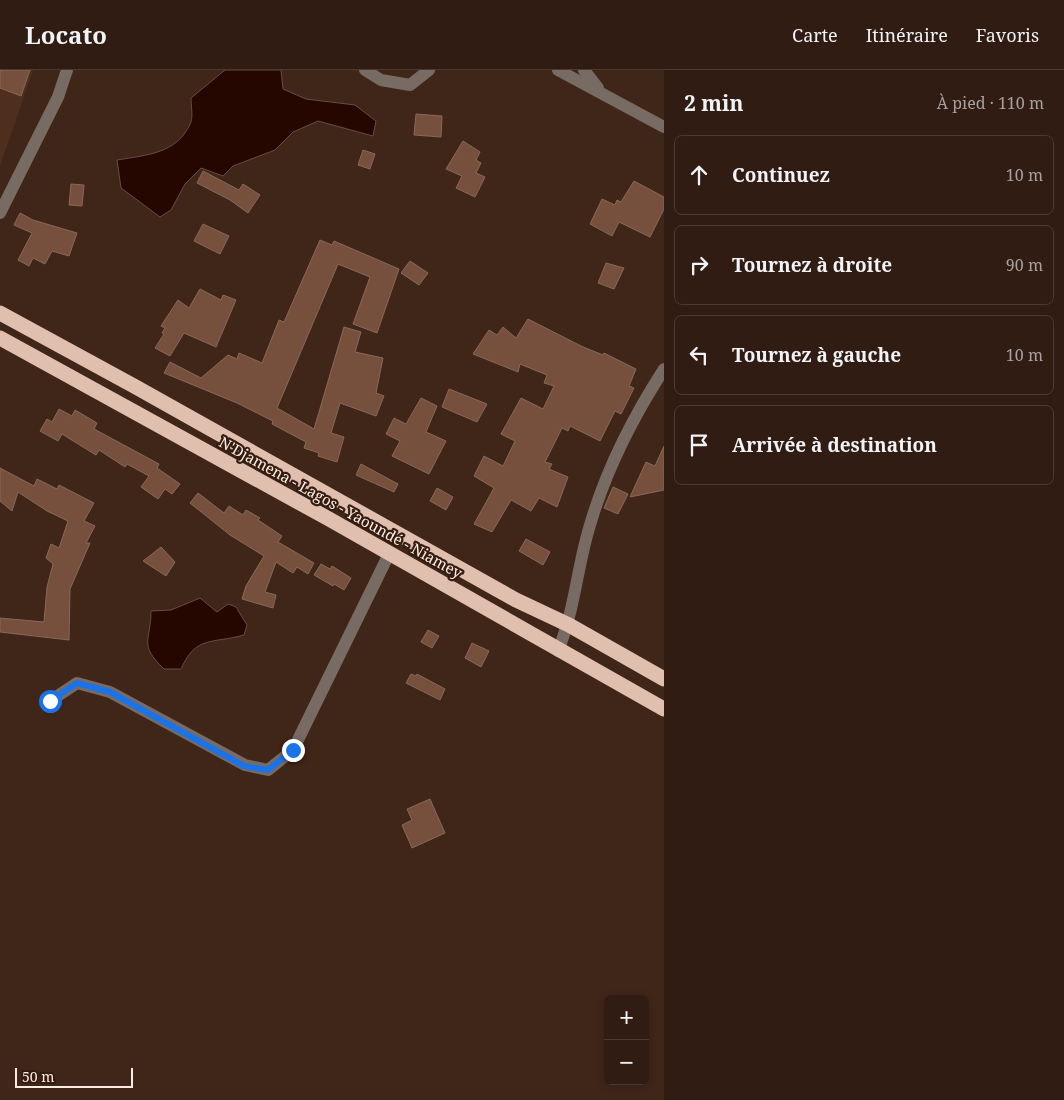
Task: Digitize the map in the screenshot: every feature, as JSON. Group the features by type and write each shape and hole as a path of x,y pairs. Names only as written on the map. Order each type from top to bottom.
{"highway":[{"name":"N'Djamena - Lagos - Yaoundé - Niamey","path":"0,314 134,386 516,600 569,624 664,679"},
{"name":"N'Djamena - Lagos - Yaoundé - Niamey","path":"0,338 664,709"}],"street":[{"path":"0,213 58,97 67,70"},
{"path":"365,70 381,80 410,85 430,70"},
{"path":"558,70 664,127"},
{"path":"584,70 601,92"},
{"path":"558,651 569,624 589,526 604,484 644,400 664,369"},
{"path":"50,701 77,683 110,692 244,766 268,770 293,750 389,554"}],"shaded area":[{"path":"0,70 33,70 0,166"},
{"path":"225,70 281,70 283,89 306,99 355,105 376,121 373,136 318,121 293,132 275,150 233,166 223,176 201,168 185,184 171,210 160,217 121,188 117,160 160,151 178,141 191,122 191,98"},
{"path":"200,598 217,612 228,604 236,607 247,625 244,635 206,643 193,651 181,669 164,669 156,661 148,648 151,611 171,610"}],"building":[{"path":"0,70 30,70 21,96 0,88"},
{"path":"416,114 442,116 441,137 414,135"},
{"path":"463,141 480,152 476,160 481,163 476,173 485,177 475,197 456,188 462,176 446,169"},
{"path":"363,150 375,154 370,169 358,165"},
{"path":"203,171 239,190 243,184 260,195 248,213 230,200 197,183"},
{"path":"634,181 664,197 664,209 650,237 619,222 612,236 590,224 602,199 615,205 617,200 621,202"},
{"path":"71,184 84,185 82,206 69,205"},
{"path":"20,213 33,220 77,233 69,256 52,251 45,264 33,258 29,266 18,260 32,233 14,225"},
{"path":"203,224 229,236 220,254 194,241"},
{"path":"320,240 332,245 334,241 399,269 377,333 353,324 370,277 338,264 277,408 314,429 344,327 361,332 355,352 383,358 376,393 384,396 376,416 340,403 331,433 344,437 337,462 318,456 319,453 304,448 306,442 272,424 273,421 237,403 164,373 170,362 201,378 228,355 237,359 239,353 262,363 279,320 284,322"},
{"path":"410,261 428,273 419,285 401,273"},
{"path":"606,263 624,268 614,289 598,283"},
{"path":"200,289 221,300 223,295 236,300 216,347 184,333 170,356 155,348 164,334 162,333 165,328 161,326 178,300 189,308"},
{"path":"528,319 581,346 603,355 604,353 636,369 629,386 634,388 621,414 615,411 600,441 570,426 568,431 562,428 545,462 552,464 549,469 568,477 557,507 539,498 531,511 511,500 492,532 474,524 494,488 474,476 484,456 503,466 515,441 501,434 521,398 543,409 554,386 544,383 547,375 520,364 518,372 473,354 489,330 497,335 503,327 516,338"},
{"path":"449,389 487,404 477,422 442,407"},
{"path":"421,398 437,406 426,432 446,441 429,474 392,456 400,441 386,434 394,418 406,424"},
{"path":"59,409 72,416 75,410 97,423 94,429 159,464 157,468 180,484 172,494 165,489 158,499 141,487 149,476 127,464 125,467 99,450 96,455 62,434 58,441 40,431 47,419 52,422"},
{"path":"664,446 664,490 630,497 646,462 655,466"},
{"path":"361,464 398,484 394,492 356,475"},
{"path":"0,468 34,486 37,479 57,489 59,485 94,503 84,521 95,526 86,543 90,543 70,589 69,640 0,632 0,618 44,622 47,587 53,564 46,558 51,544 59,548 68,521 47,511 18,492 12,511 0,501"},
{"path":"613,487 628,494 618,514 604,508"},
{"path":"437,488 453,497 446,510 430,501"},
{"path":"198,493 224,513 229,506 243,515 246,510 260,518 258,520 282,536 278,542 314,563 308,574 297,567 293,573 276,562 265,592 276,595 273,608 242,599 246,586 264,556 230,535 190,503"},
{"path":"526,539 550,552 543,565 519,551"},
{"path":"161,547 175,562 166,576 143,561"},
{"path":"321,564 330,569 332,566 351,578 344,590 314,575"},
{"path":"428,630 439,636 432,648 421,642"},
{"path":"472,643 489,651 481,667 465,658"},
{"path":"411,674 416,676 417,674 445,689 440,700 406,683"},
{"path":"430,799 445,833 412,848 402,825 412,820 407,809"}],"route":[{"path":"50,701 77,683 110,692 244,766 268,770 293,750"}]}
